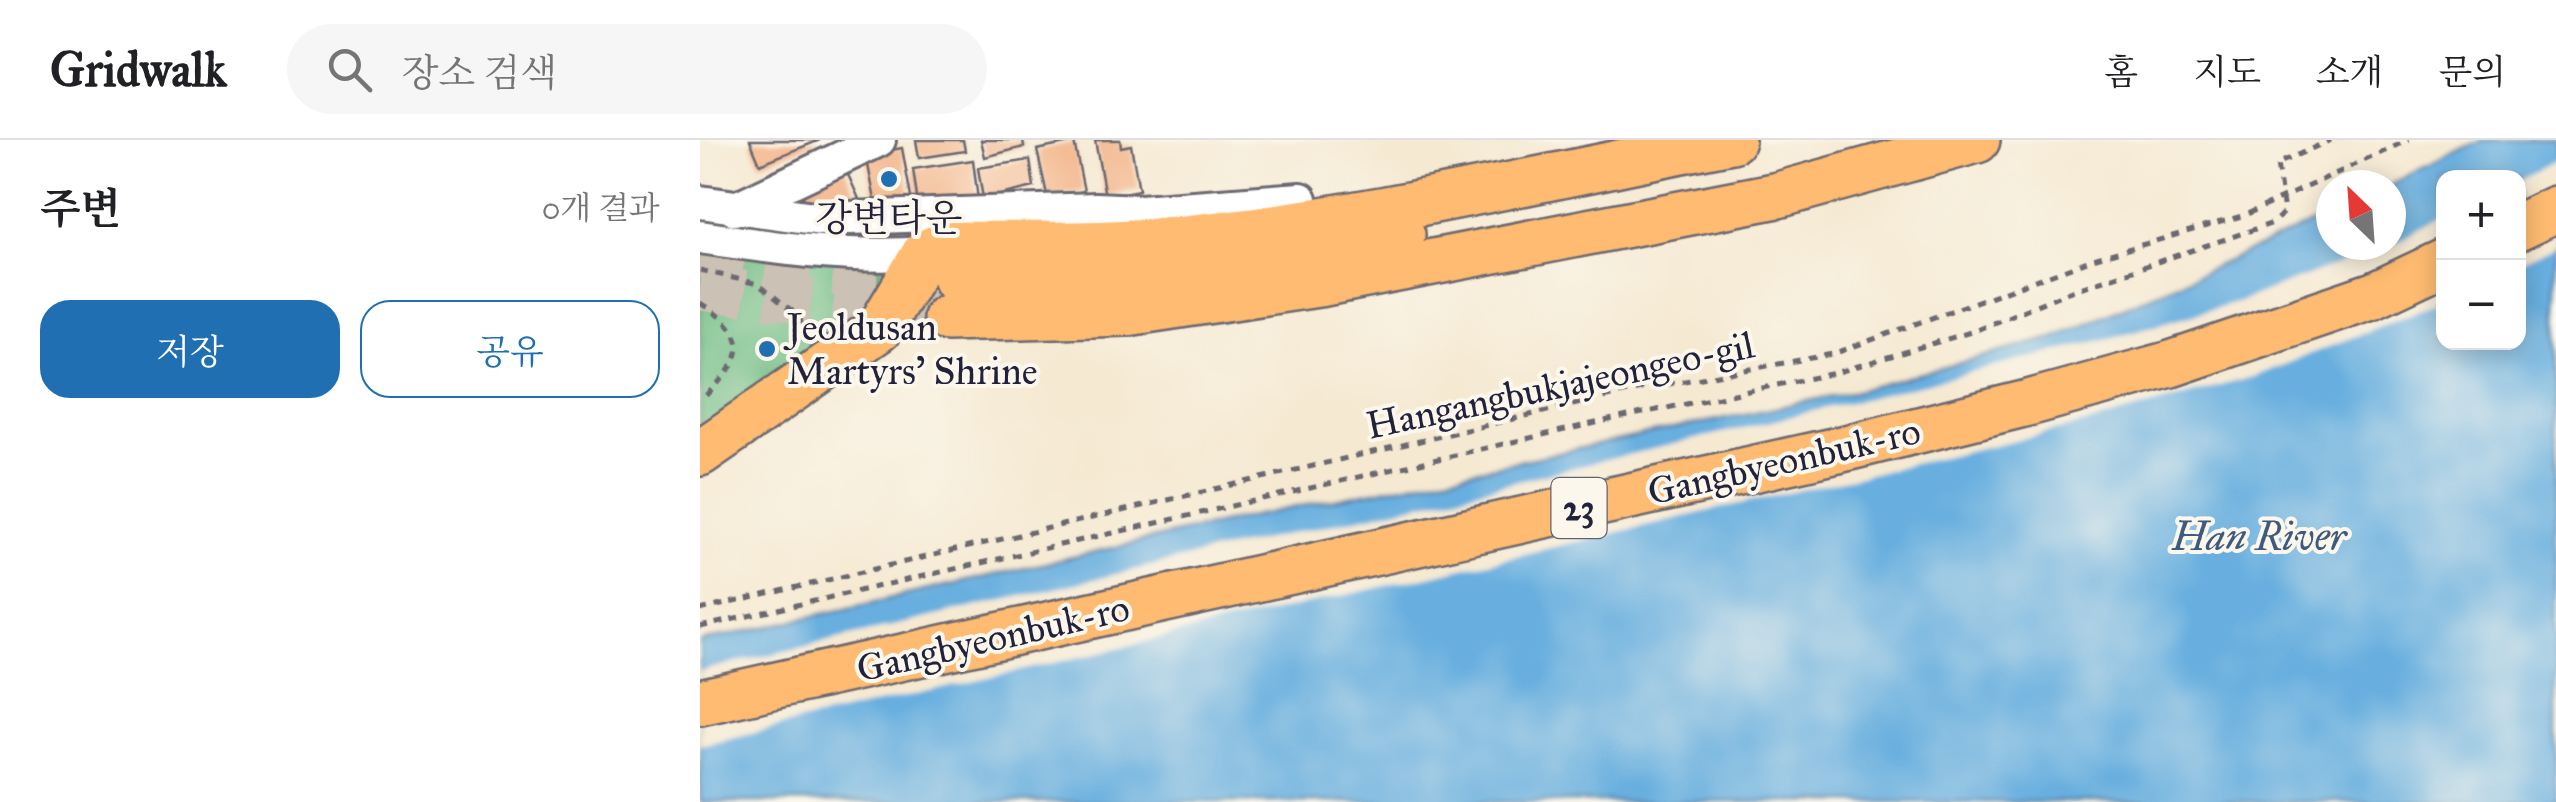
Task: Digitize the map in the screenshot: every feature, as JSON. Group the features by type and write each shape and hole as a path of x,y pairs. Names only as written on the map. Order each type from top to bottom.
{"highway":[{"path":"943,284 943,244 1161,240 1251,230 1732,140"},
{"path":"700,453 943,284 1035,282 1253,265 1606,194 1946,140"},
{"path":"943,284 1127,313 1325,283 1778,195 1977,140"},
{"path":"2526,223 2556,209"},
{"name":"Gangbyeonbuk-ro","path":"700,702 1818,455 2028,403 2189,358 2374,295 2436,266"}],"lane":[{"path":"733,209 879,140"},
{"path":"700,202 821,218 1140,211 1301,198"},
{"path":"700,236 825,254 886,256 943,284"}],"path":[{"path":"700,627 1609,420 1834,373 1974,331 2065,293 2273,222 2284,212 2277,164 2330,140"},
{"name":"Hangangbukjajeongeo-gil","path":"700,610 1642,389 1833,354 2093,259 2245,215 2409,140"},
{"path":"700,270 758,284 800,316 800,355"},
{"path":"700,303 734,331 738,352 733,370 700,401"}],"green space":[{"name":"Jeoldusan Martyrs' Shrine","path":"700,213 824,234 932,233 884,261 863,323 700,438"}],"water":[{"name":"Han River","path":"2483,140 2556,140 2556,802 700,802 700,642 1239,519 1856,391 2056,337 2316,222 2316,260 2406,260 2406,178"}],"pier":[{"path":"2556,162 2556,246 2526,260 2526,260 2526,177"},
{"path":"2436,222 2436,304 2255,376 2093,422 700,745 700,671 2089,344 2243,300 2351,260 2406,260 2406,237"}],"building":[{"path":"750,140 820,140 760,164"},
{"path":"916,140 963,140 965,151 919,158"},
{"path":"981,140 1023,140 1024,147 985,157"},
{"path":"1095,140 1120,140 1121,147 1131,145 1139,190 1105,196"},
{"path":"1074,142 1084,191 1048,199 1037,150"},
{"name":"강변타운","path":"902,148 912,203 877,210 866,155"},
{"path":"973,160 978,200 918,205 913,169"},
{"path":"1030,160 1034,187 983,199 978,168"},
{"path":"845,168 859,199 840,208 837,201 822,208 818,200 806,205 799,189"}],"tunnel":[{"path":"700,255 775,270 944,279"},
{"path":"700,288 946,318"}],"place":[{"name":"강변타운","path":"889,179"},
{"name":"Jeoldusan Martyrs' Shrine","path":"767,349"}]}
